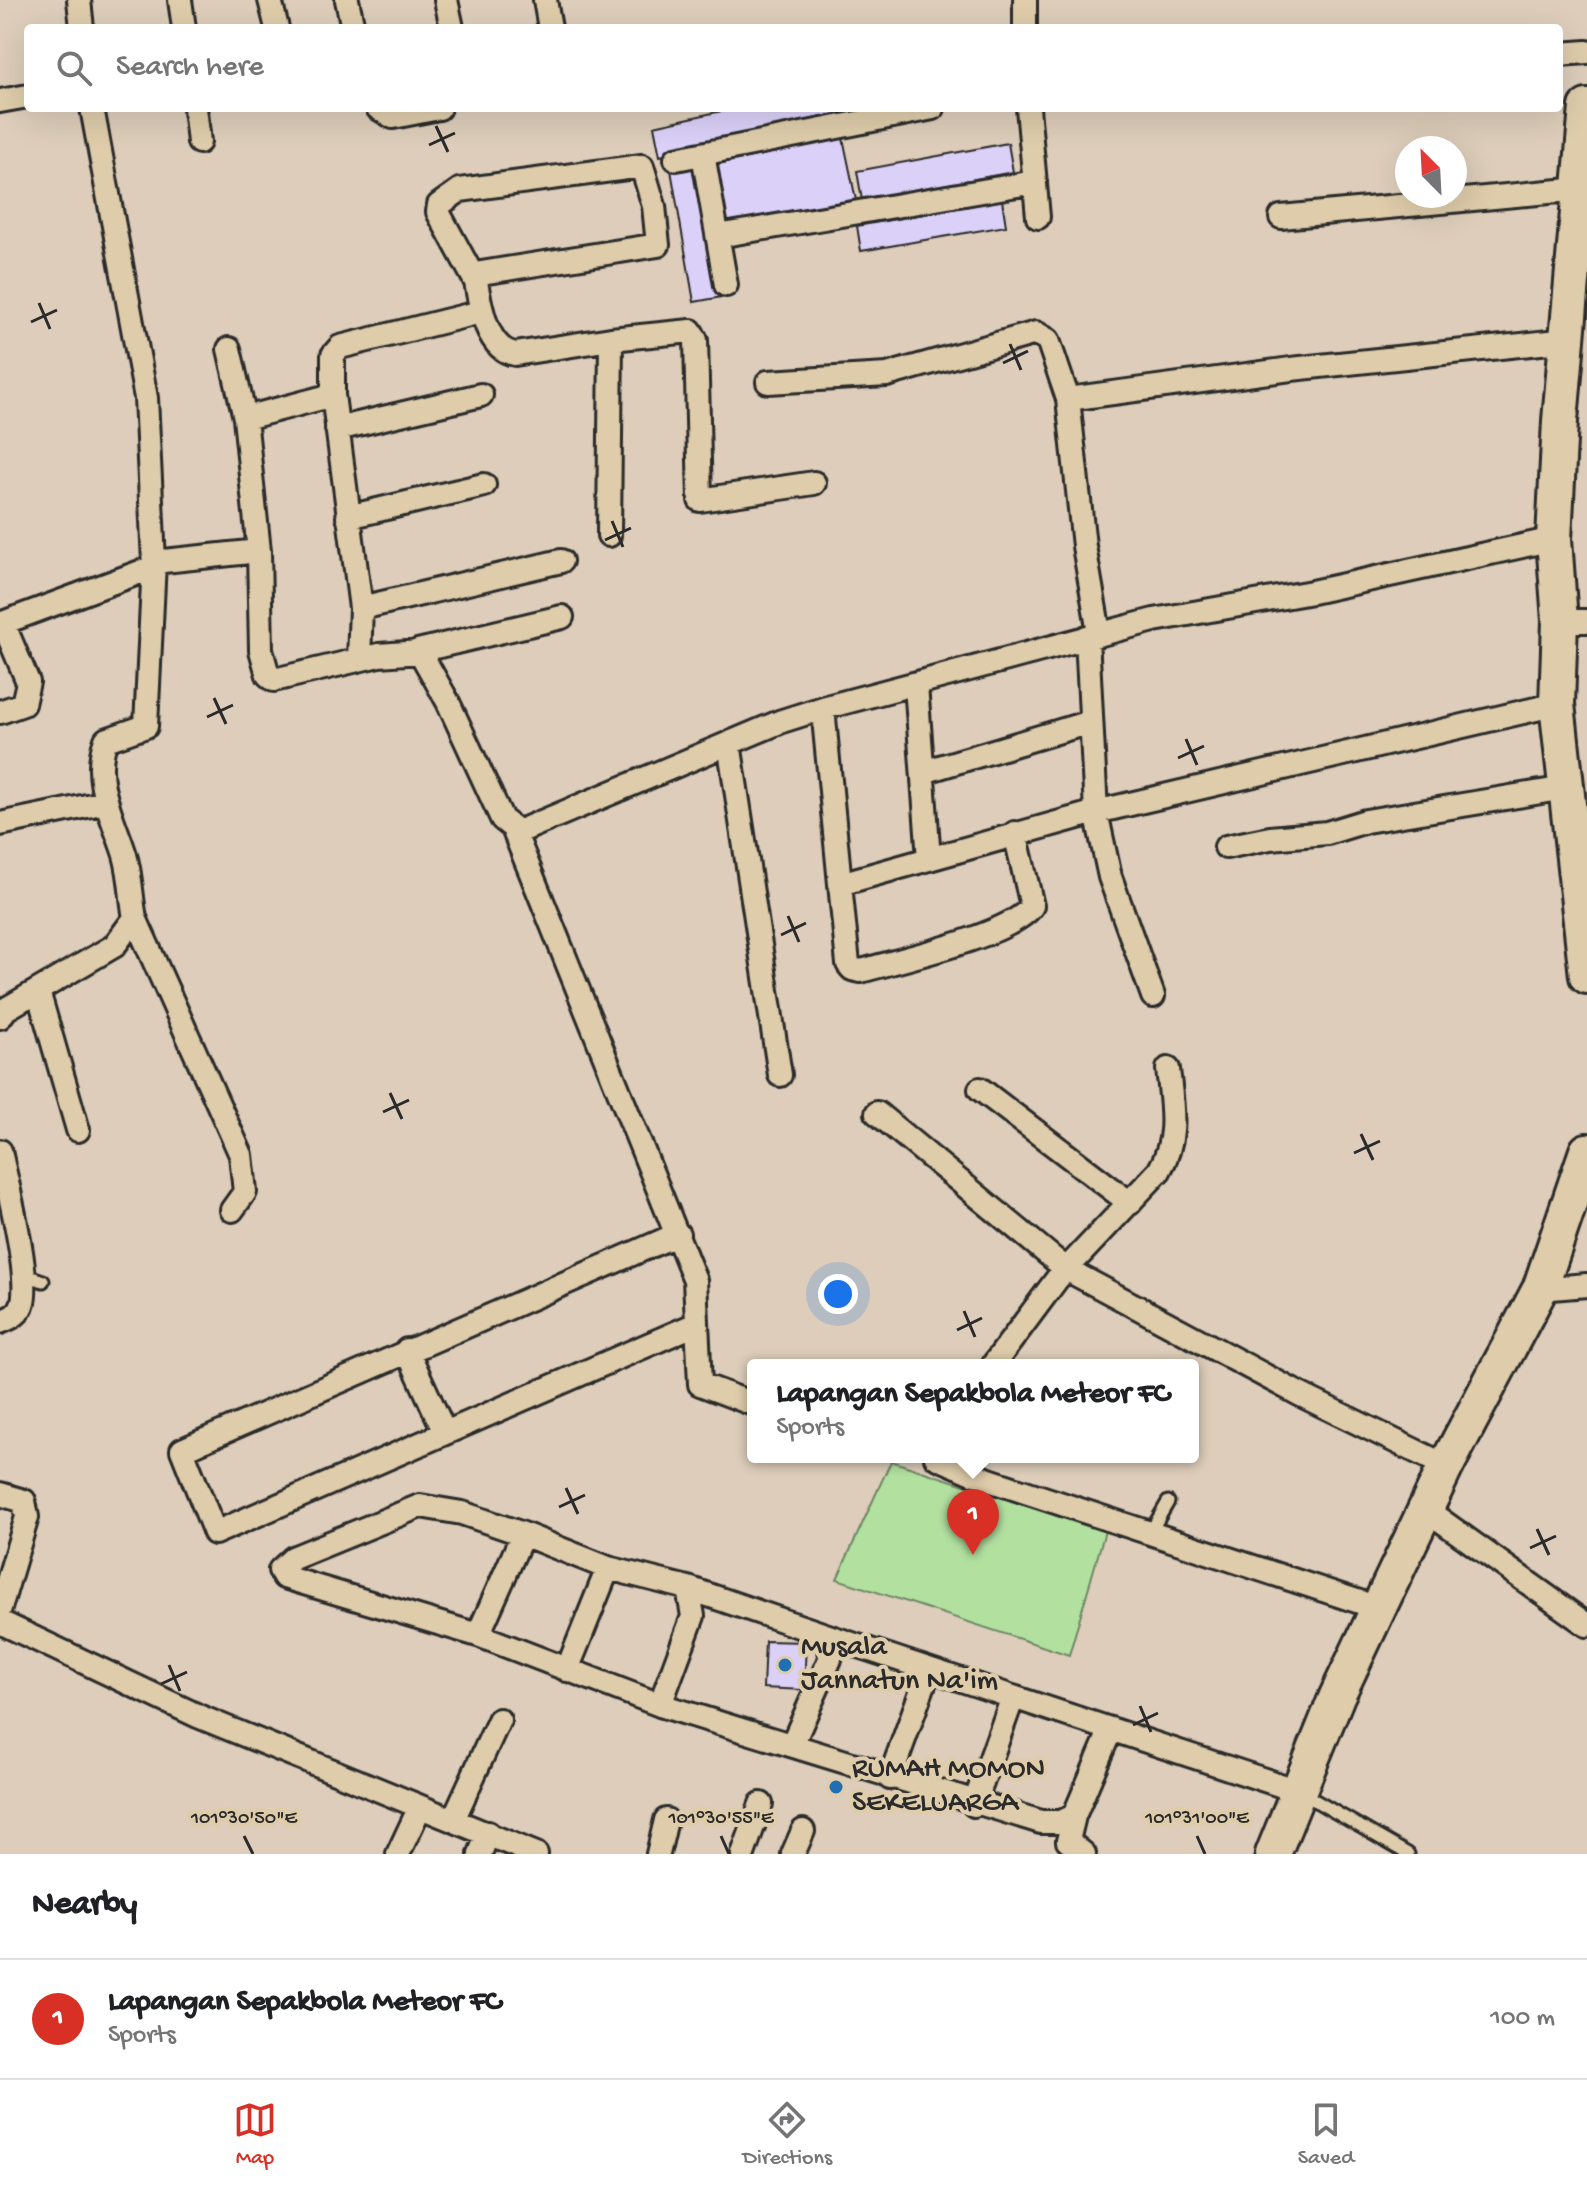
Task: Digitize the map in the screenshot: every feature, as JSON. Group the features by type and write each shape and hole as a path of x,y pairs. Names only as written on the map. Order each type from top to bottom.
{"main road":[{"path":"1587,107 1560,421 1554,539 1573,621 1557,704 1587,976"},
{"path":"1273,1854 1378,1608 1446,1466 1540,1289 1587,1155"}],"street":[{"path":"79,0 82,24"},
{"path":"180,0 183,24"},
{"path":"270,0 276,24"},
{"path":"347,0 352,24"},
{"path":"446,0 448,24"},
{"path":"545,0 549,24"},
{"path":"1025,0 1025,24"},
{"path":"1563,54 1587,52"},
{"path":"0,101 24,97"},
{"path":"93,112 146,398 154,565 146,726 106,740 98,761 106,802 125,857 135,918 241,1155 245,1192 232,1210"},
{"path":"195,112 199,142"},
{"path":"385,112 393,117 419,112"},
{"path":"676,159 913,112"},
{"path":"1028,112 1038,217"},
{"path":"703,154 726,285"},
{"path":"476,282 487,271 656,247 660,242 645,169 639,165 475,188 448,196 439,205 438,212 476,282 481,312 503,350 510,354 691,331 695,337 700,500 814,483"},
{"path":"718,236 1035,182"},
{"path":"1281,217 1581,189"},
{"path":"359,659 361,608 333,395 333,355 340,347 481,312"},
{"path":"768,382 887,375 1036,333 1048,340 1068,399 1084,546 1093,635 1090,722 1096,812 1110,877 1153,996"},
{"path":"609,535 611,339"},
{"path":"1068,399 1291,369 1569,340"},
{"path":"229,349 245,418 259,551 261,650 270,679 359,659 418,651 562,617"},
{"path":"245,418 333,395"},
{"path":"337,429 481,395"},
{"path":"348,517 484,485"},
{"path":"514,831 524,832 729,743 823,708 1154,620 1312,592 1554,539"},
{"path":"0,712 23,704 28,691 28,682 2,623 154,565 259,551"},
{"path":"361,608 561,561"},
{"path":"418,651 425,656 502,819 514,831 678,1234 695,1280 700,1384 747,1402"},
{"path":"916,685 929,859"},
{"path":"840,884 1096,812 1557,704"},
{"path":"823,708 848,964 852,969 861,971 956,943 1024,917 1032,906 1015,833"},
{"path":"923,772 1090,722"},
{"path":"729,743 780,1075"},
{"path":"1226,847 1327,833 1366,821 1565,788"},
{"path":"0,824 106,802"},
{"path":"0,1017 6,1009 114,946 135,918"},
{"path":"38,991 78,1130"},
{"path":"998,1359 1066,1269 1159,1171 1170,1153 1174,1129 1168,1069"},
{"path":"980,1089 1130,1203"},
{"path":"877,1113 1066,1269 1299,1394 1446,1466"},
{"path":"0,1151 33,1278 17,1314 0,1322"},
{"path":"678,1234 182,1450 215,1533 696,1324"},
{"path":"1540,1289 1587,1285"},
{"path":"407,1350 445,1433"},
{"path":"946,1463 1378,1608"},
{"path":"0,1494 15,1497 27,1506 21,1540 0,1608"},
{"path":"1074,1816 1061,1822 1041,1822 974,1805 660,1705 478,1635 284,1577 280,1570 293,1558 420,1506 462,1513 608,1568 688,1588 1298,1791"},
{"path":"1425,1509 1587,1625"},
{"path":"478,1635 523,1534"},
{"path":"567,1670 608,1568"},
{"path":"660,1705 693,1616 688,1588"},
{"path":"0,1622 198,1716 453,1820 484,1844 536,1854"},
{"path":"792,1745 830,1659 828,1636"},
{"path":"890,1778 929,1670"},
{"path":"974,1805 1013,1697"},
{"path":"453,1820 499,1720"},
{"path":"1084,1854 1068,1841 1074,1816 1111,1729"},
{"path":"743,1854 761,1804"},
{"path":"398,1854 420,1807"},
{"path":"658,1854 666,1820"},
{"path":"793,1854 803,1831"}],"lane":[{"path":"1151,1531 1168,1502"},
{"path":"1298,1791 1408,1854"}],"green space":[{"path":"890,1463 1105,1531 1069,1655 837,1579"}],"building":[{"path":"717,112 848,114 660,156 654,126"},
{"path":"843,138 856,200 726,227 713,165"},
{"path":"1008,143 1013,172 862,200 857,171"},
{"path":"700,165 722,297 694,302 671,170"},
{"path":"1002,200 1006,226 861,251 857,226"},
{"name":"Musala Jannatun Na'im","path":"765,1641 806,1642 804,1690 763,1688"}],"place":[{"name":"Lapangan Sepakbola Meteor FC","path":"973,1555"},
{"name":"Musala Jannatun Na'im","path":"785,1665"},
{"name":"RUMAH MOMON SEKELUARGA","path":"836,1787"}]}
